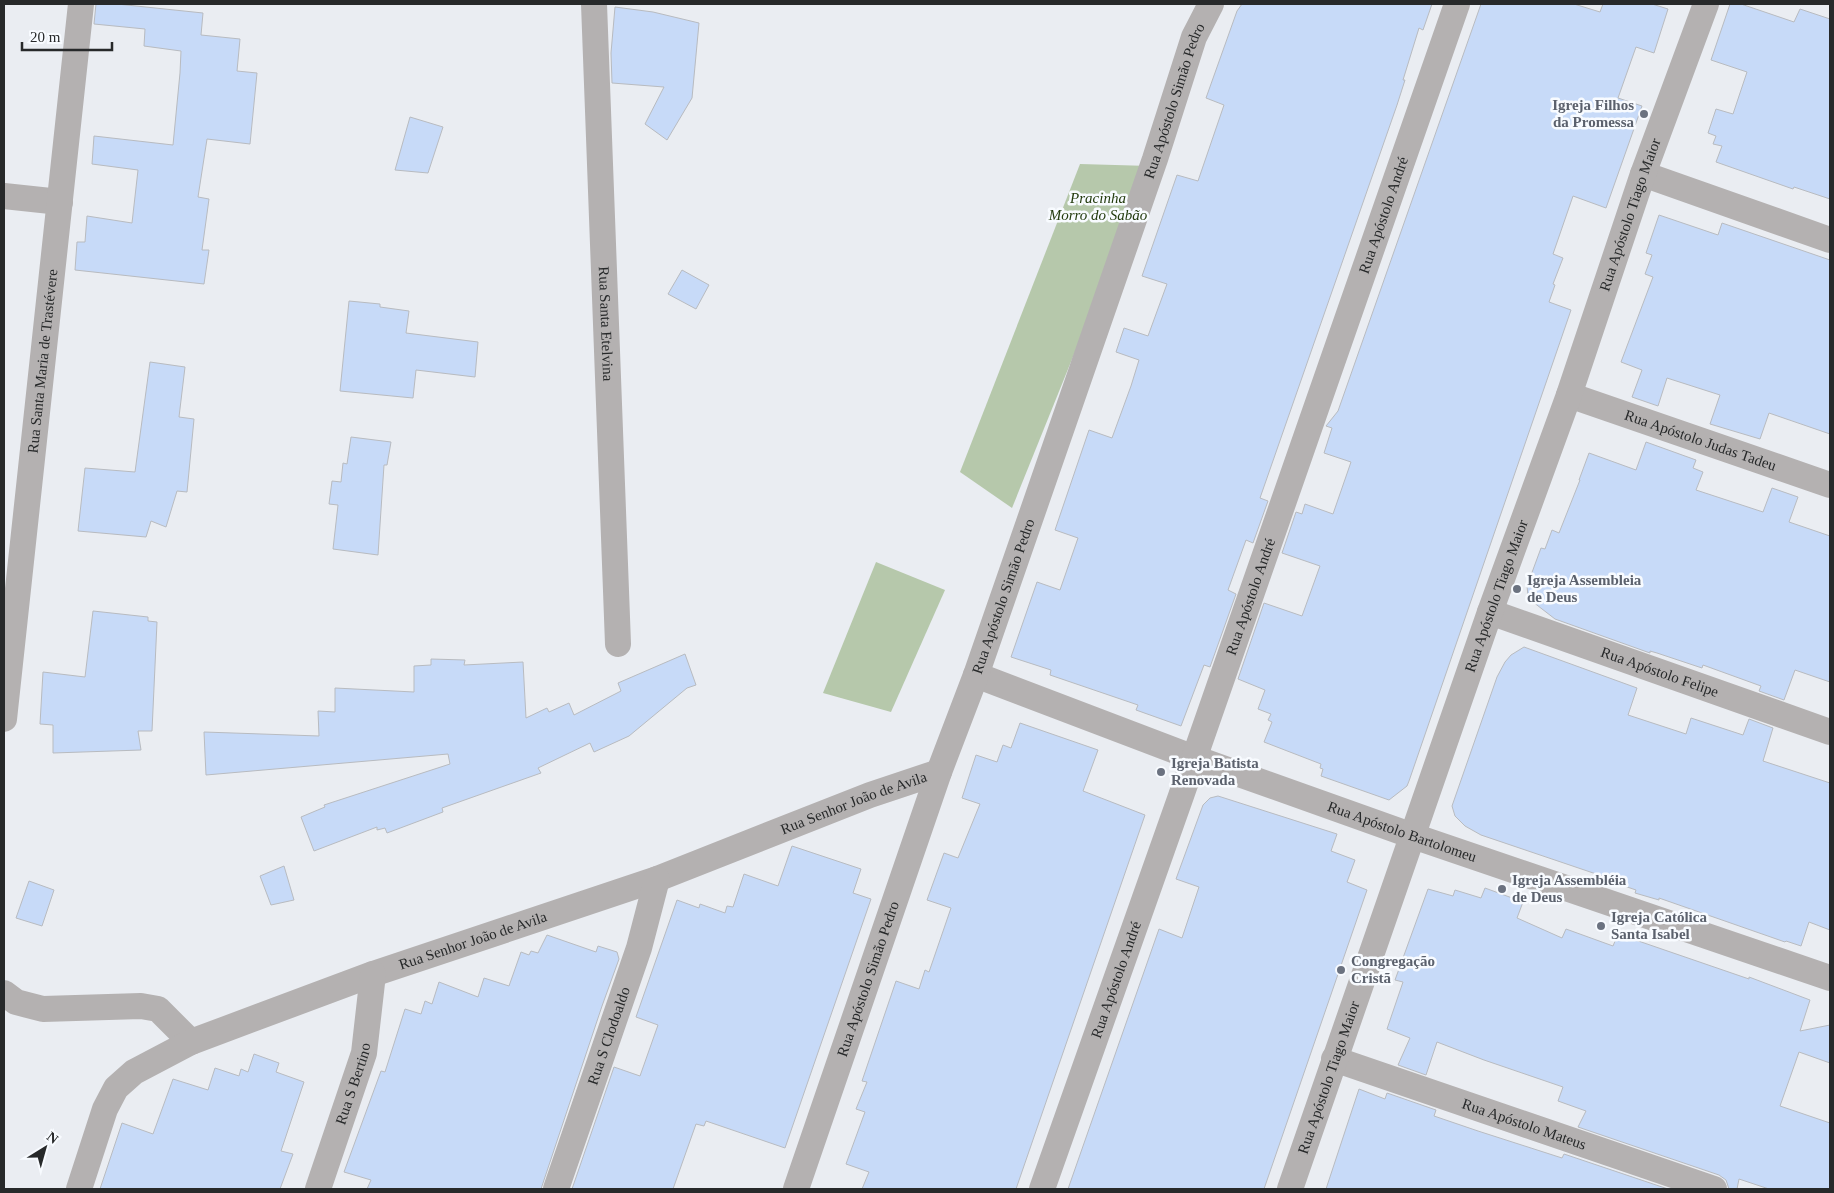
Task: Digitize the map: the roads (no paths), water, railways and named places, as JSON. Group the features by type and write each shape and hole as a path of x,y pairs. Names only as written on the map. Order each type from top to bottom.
{"street":[{"name":"Rua Santa Maria de Trastévere","path":"4,719 81,4"},
{"name":"Rua Santa Etelvina","path":"594,4 618,644"},
{"name":"Rua Apóstolo Simão Pedro","path":"796,1189 939,772 976,675 1155,159 1194,37 1211,4"},
{"name":"Rua Apóstolo André","path":"1042,1189 1457,4"},
{"name":"Rua Apóstolo Tiago Maior","path":"1290,1189 1490,612 1570,395 1643,174 1706,4"},
{"path":"1643,174 1830,240"},
{"path":"4,196 60,202"},
{"name":"Rua Apóstolo Judas Tadeu","path":"1570,395 1830,485"},
{"name":"Rua Apóstolo Felipe","path":"1490,612 1830,732"},
{"name":"Rua Apóstolo Bartolomeu","path":"976,675 1194,758 1413,836 1830,978"},
{"name":"Rua Senhor João de Avila","path":"79,1189 105,1110 116,1088 134,1072 191,1042 373,974 656,879 870,795 939,772"},
{"name":"Rua S Clodoaldo","path":"556,1189 639,948 656,879"},
{"name":"Rua S Bertino","path":"318,1189 364,1053 373,974"},
{"path":"4,993 16,1002 43,1009 141,1006 158,1009 191,1042"},
{"name":"Rua Apóstolo Mateus","path":"1334,1059 1714,1189"}],"place":[{"name":"Igreja Filhos da Promessa","path":"1644,114"},
{"name":"Igreja Assembleia de Deus","path":"1517,589"},
{"name":"Igreja Batista Renovada","path":"1161,772"},
{"name":"Igreja Assembléia de Deus","path":"1502,889"},
{"name":"Igreja Católica Santa Isabel","path":"1601,926"},
{"name":"Congregação Cristã","path":"1341,970"}],"park label":[{"name":"Pracinha Morro do Sabão","path":"1098,206"}]}
